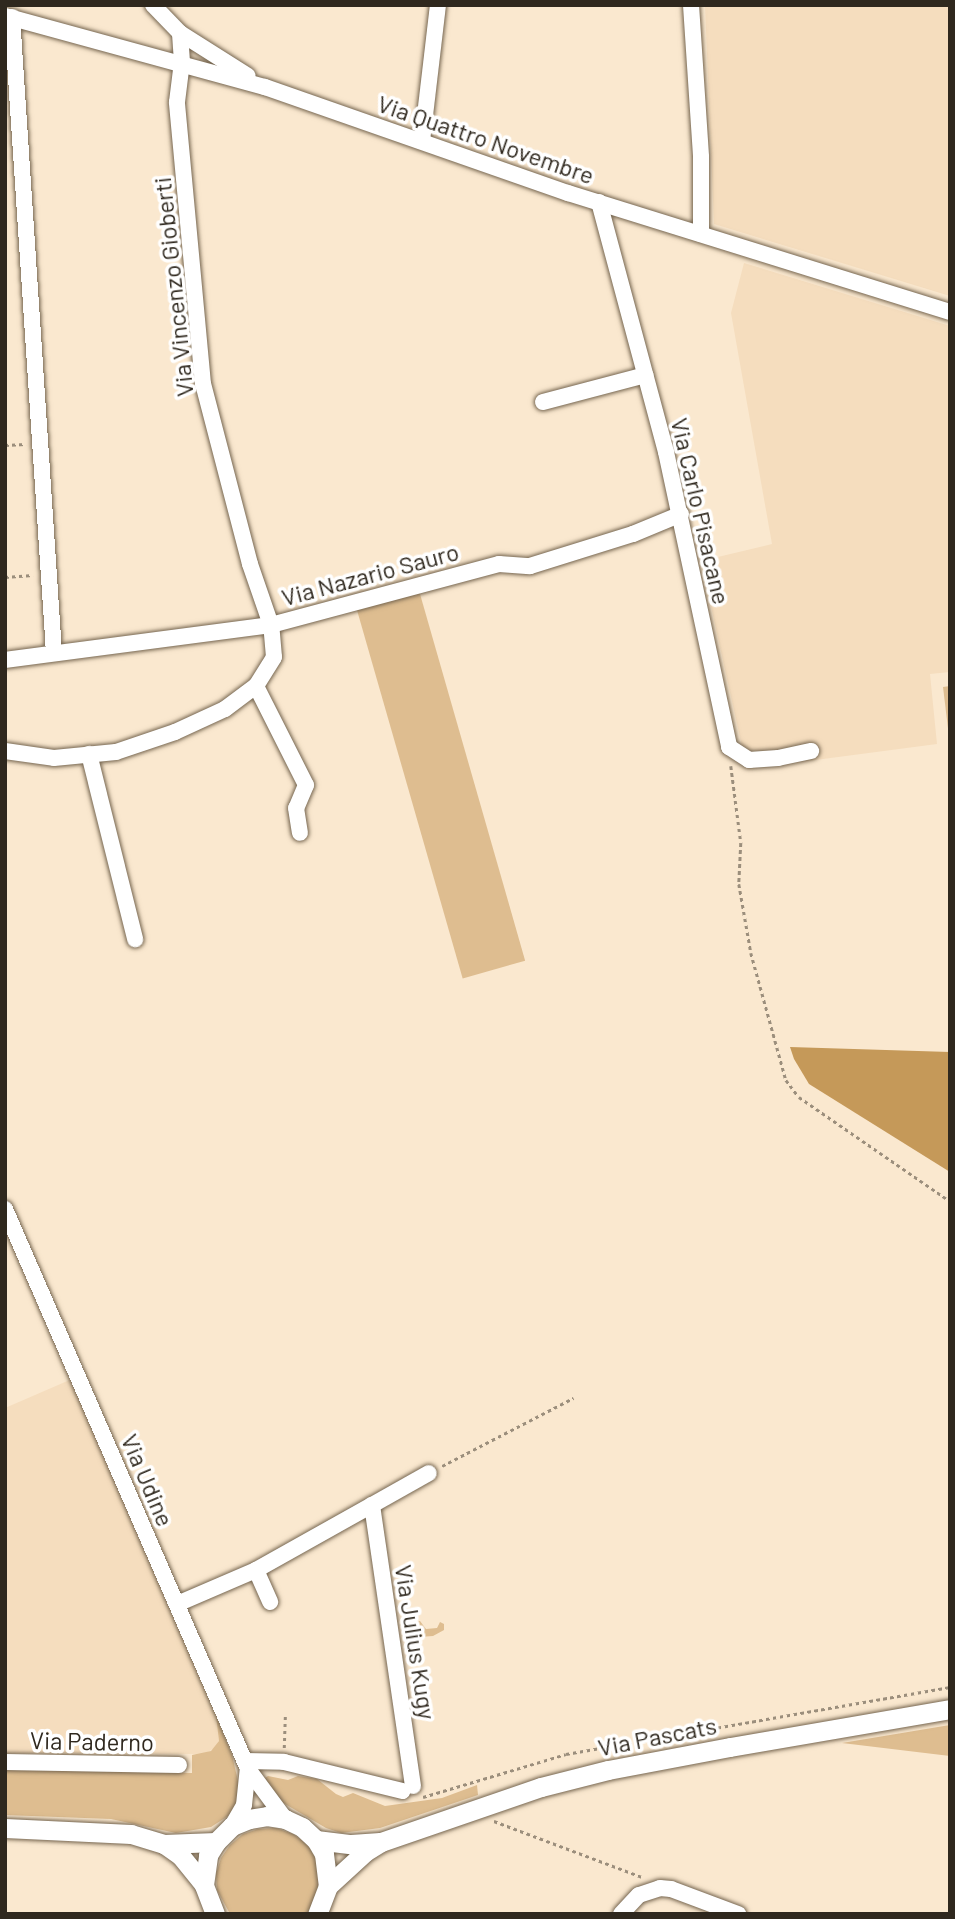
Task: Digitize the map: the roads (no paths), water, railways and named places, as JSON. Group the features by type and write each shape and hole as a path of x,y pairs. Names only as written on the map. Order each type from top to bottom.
{"main road":[{"name":"Via Pascats","path":"324,1904 365,1852 381,1842 494,1801 608,1770 950,1709"},
{"path":"204,1885 206,1862 216,1842 232,1826 267,1816 285,1819 302,1827 316,1840 328,1870 324,1904"},
{"path":"5,1828 105,1831 131,1834 164,1844 216,1842"},
{"name":"Via Pascats","path":"316,1840 351,1844 381,1842"},
{"path":"164,1844 186,1860 204,1885 215,1914"}],"street":[{"path":"153,5 180,33 265,87"},
{"path":"422,141 438,5"},
{"path":"691,5 701,157 701,234"},
{"path":"9,17 54,653"},
{"name":"Via Quattro Novembre","path":"9,17 182,62 265,87 599,202 950,312"},
{"name":"Via Vincenzo Gioberti","path":"180,33 182,62 177,102 203,384 250,564 271,625"},
{"name":"Via Carlo Pisacane","path":"599,202 681,514 729,747 749,760 778,758 811,751"},
{"path":"543,401 646,375"},
{"name":"Via Nazario Sauro","path":"5,751 54,758 116,752 175,732 225,709 256,686 274,657 271,625 499,564 530,566 633,534 681,514"},
{"path":"5,660 271,625"},
{"path":"256,686 306,785 296,808 300,833"},
{"path":"89,754 135,939"},
{"name":"Via Udine","path":"5,1209 246,1765 285,1819"},
{"path":"177,1604 256,1570 429,1473"},
{"name":"Via Julius Kugy","path":"246,1765 284,1762 411,1790 372,1505"},
{"path":"256,1570 270,1602"},
{"name":"Via Paderno","path":"5,1762 179,1765"},
{"name":"Via Udine","path":"232,1826 244,1805 246,1765"},
{"path":"621,1914 639,1895 660,1888 671,1889 738,1914"}]}
